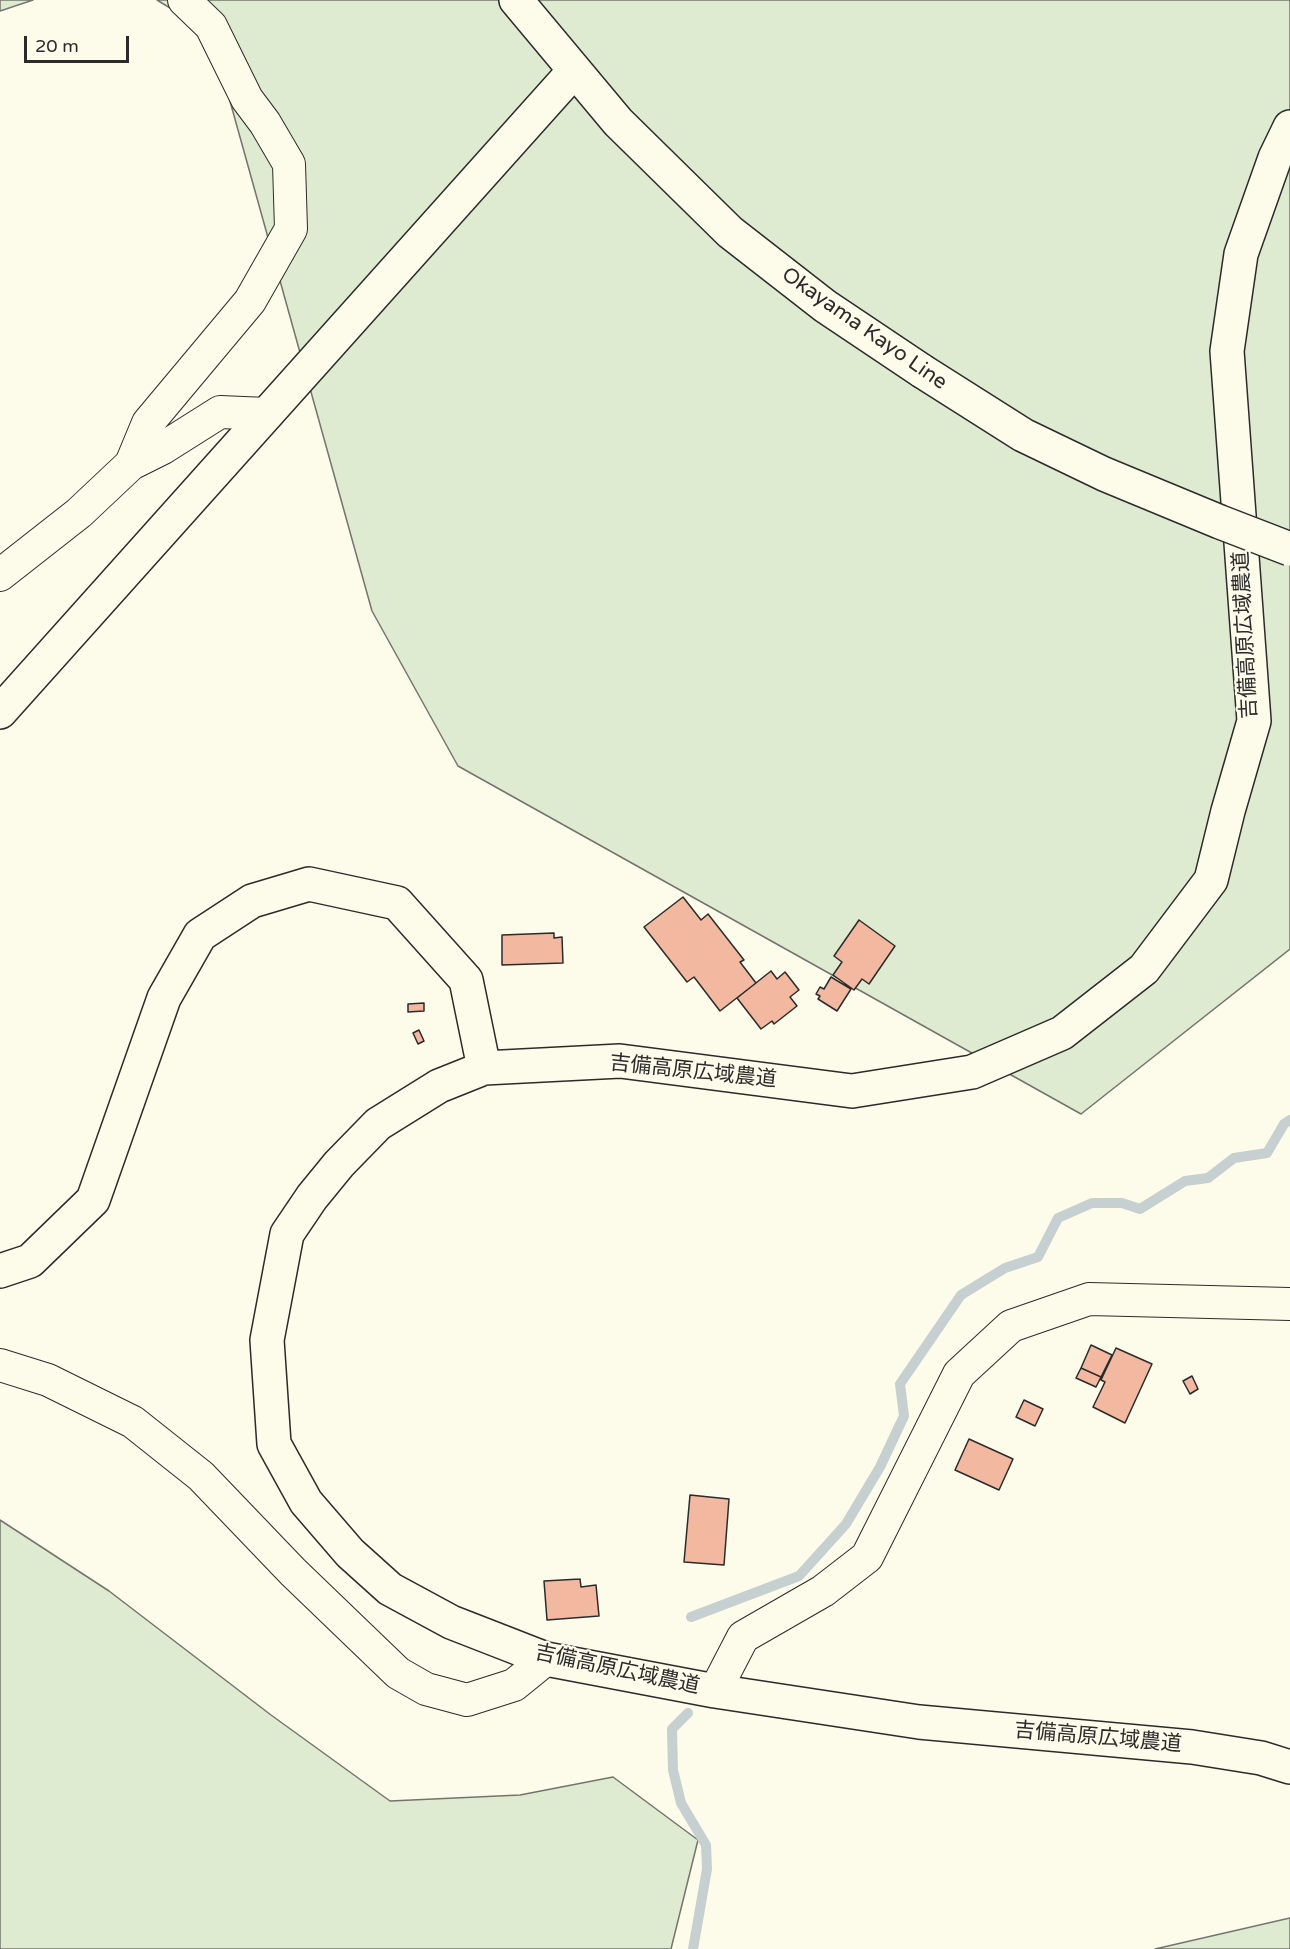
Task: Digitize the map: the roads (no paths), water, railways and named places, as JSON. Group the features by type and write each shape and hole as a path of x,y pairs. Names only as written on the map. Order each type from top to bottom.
{"street":[{"path":"131,464 148,423 250,301 291,229 288,164 265,123 247,99 212,26 184,0"},
{"name":"Okayama Kayo Line","path":"516,0 618,122 730,232 825,306 1023,435 1104,474 1290,549"},
{"path":"0,712 574,70"},
{"name":"吉備高原広域農道","path":"1290,128 1275,158 1241,254 1227,351 1254,721 1211,880 1144,969 1062,1033 972,1072 852,1091 620,1061 484,1068 439,1086 378,1124 339,1164 312,1197 287,1234 267,1340 274,1444 306,1502 350,1553 390,1589 451,1622 546,1659 715,1691 919,1722 1192,1747 1261,1758 1290,1767"},
{"path":"0,575 79,513 131,464 163,448 220,412 267,414"},
{"path":"0,1271 30,1262 93,1200 164,998 200,935 252,901 309,884 397,903 466,980 484,1068"},
{"path":"715,1691 742,1637 823,1591 867,1557 958,1374 1011,1326 1089,1299 1290,1304"},
{"path":"0,1365 48,1380 133,1422 201,1476 293,1572 398,1673 426,1689 467,1700 514,1685 546,1659"}],"waterway":[{"path":"691,1617 799,1576 846,1524 880,1467 904,1416 900,1384 961,1295 1005,1268 1038,1257 1058,1218 1092,1203 1122,1203 1140,1209 1185,1181 1208,1178 1234,1158 1267,1153 1284,1124 1290,1120"},
{"path":"688,1713 672,1729 673,1770 681,1803 706,1845 707,1869 693,1949"}]}
